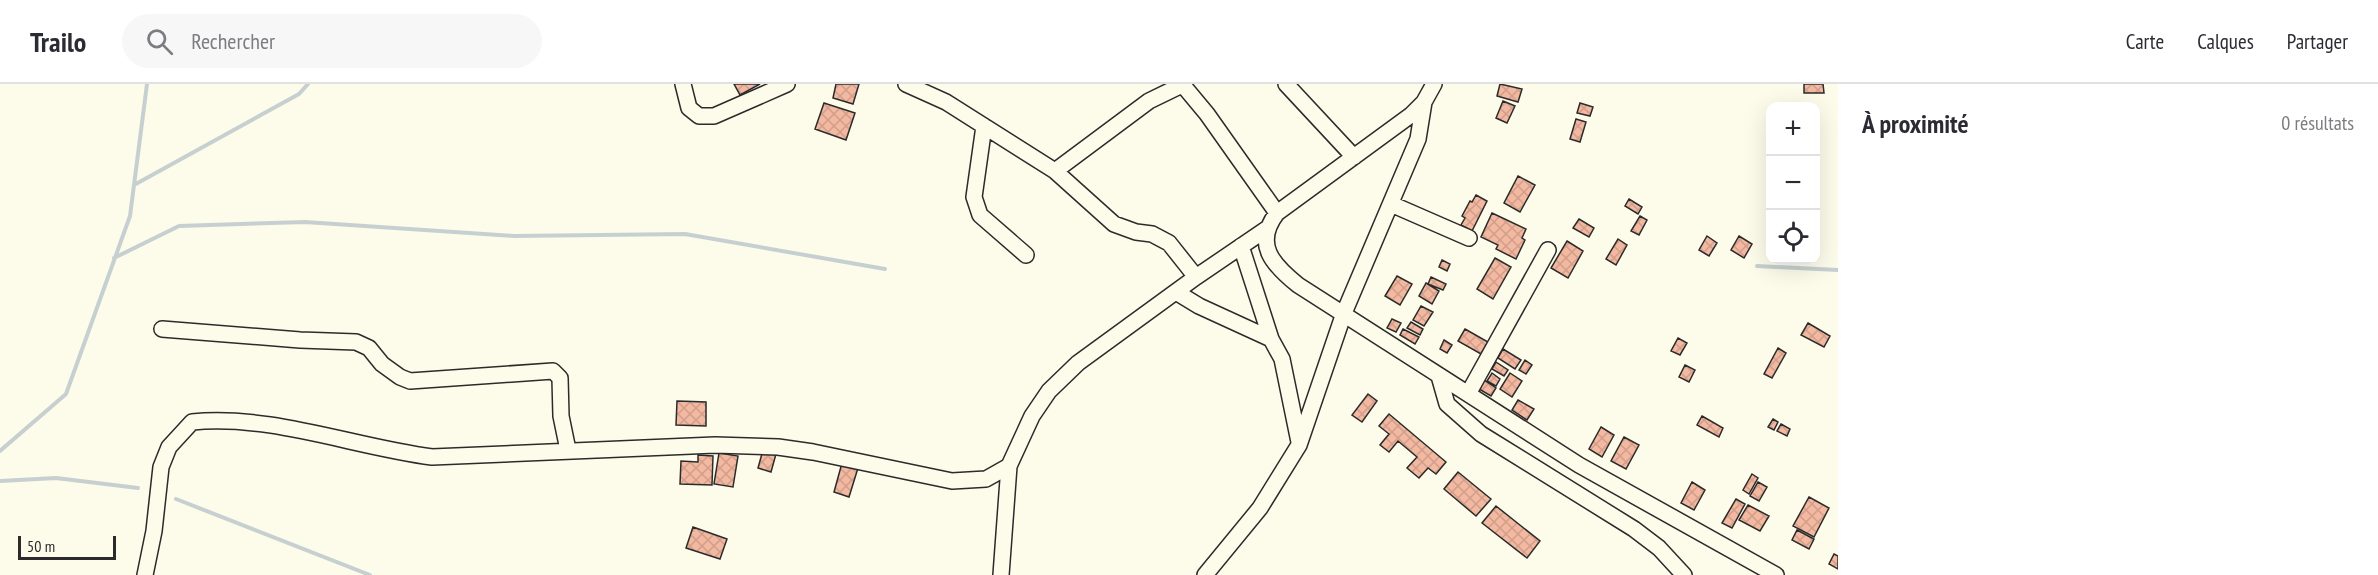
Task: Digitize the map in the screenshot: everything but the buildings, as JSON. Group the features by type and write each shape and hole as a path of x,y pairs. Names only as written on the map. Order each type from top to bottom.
{"street":[{"path":"683,84 689,108 699,116 714,116 787,84"},
{"path":"906,84 946,102 1055,171 1114,224 1136,232 1152,234 1169,243 1196,277"},
{"path":"1055,171 1149,101 1182,84 1207,114 1277,213"},
{"path":"1286,84 1354,157"},
{"path":"1001,575 1009,466 1032,416 1049,391 1078,363 1268,228 1277,213 1412,115 1424,102 1434,84"},
{"path":"1205,575 1260,508 1299,445 1344,313 1418,139 1424,102"},
{"path":"984,126 974,197 980,215 1026,255"},
{"path":"1390,204 1469,238"},
{"path":"1268,228 1268,253 1273,263 1298,285 1579,465 1776,575"},
{"path":"1241,246 1270,339 1282,359 1288,379 1299,445"},
{"path":"1468,394 1548,250"},
{"path":"1176,292 1199,306 1270,339"},
{"path":"162,329 356,342 369,348 382,364 410,381 553,371 560,378 561,416 568,450"},
{"path":"1439,376 1447,404 1481,434 1634,529 1659,548 1684,575"},
{"path":"145,575 154,531 161,467 169,447 192,422 217,420 281,428 390,452 432,457 715,444 778,447 813,452 952,481 986,479 1009,466"}],"waterway":[{"path":"0,451 66,394 130,216 147,84"},
{"path":"134,185 299,94 308,84"},
{"path":"114,258 179,226 305,222 514,236 685,234 885,269"},
{"path":"1757,266 1838,270"},
{"path":"0,481 56,478 138,488"},
{"path":"176,499 370,575"}]}
